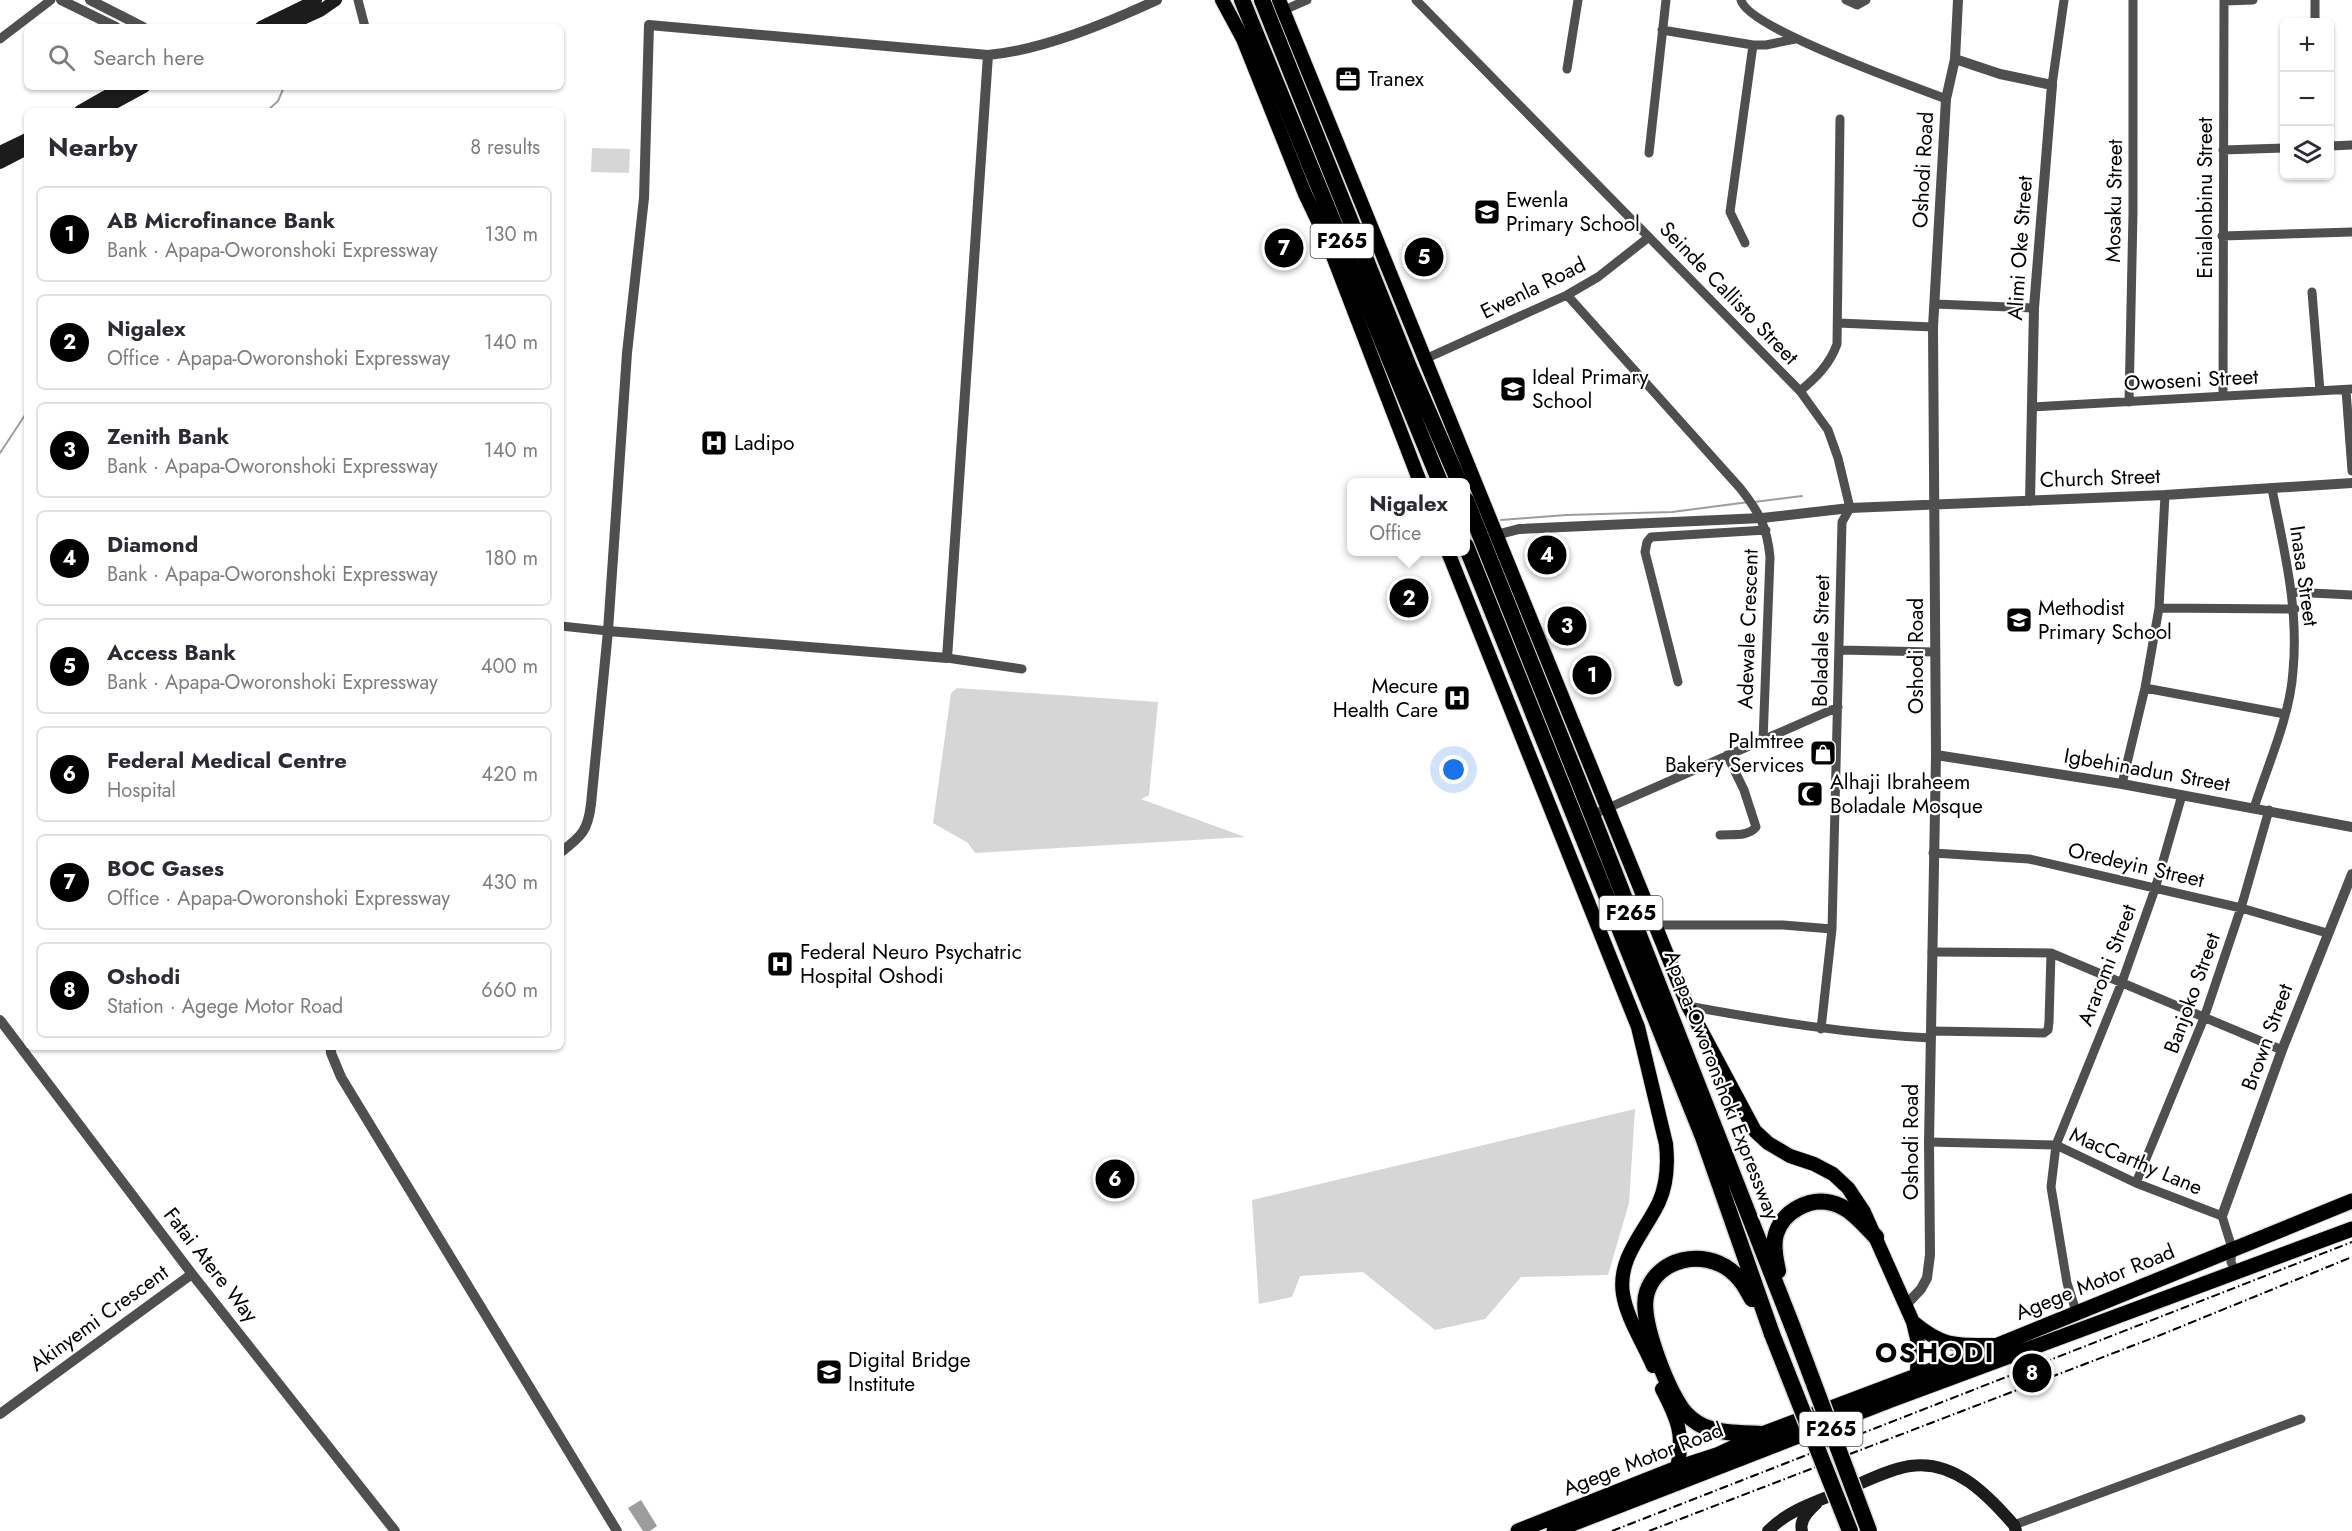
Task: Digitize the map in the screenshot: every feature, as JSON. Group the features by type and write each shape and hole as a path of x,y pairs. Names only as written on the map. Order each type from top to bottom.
{"highway":[{"name":"F265","path":"1242,0 1332,235 1438,478"},
{"name":"F265","path":"1262,0 1409,367 1457,478"},
{"name":"Apapa-Oworonshoki Expressway","path":"1470,509 1599,811 1869,1531"},
{"name":"Apapa-Oworonshoki Expressway","path":"1470,556 1703,1137 1772,1334 1850,1531"},
{"path":"1792,1328 1774,1245 1779,1227 1791,1212 1807,1203 1820,1201 1833,1203 1846,1209 1876,1237"},
{"name":"Agege Motor Road","path":"1518,1531 1677,1468 1717,1455 1762,1434 1998,1345 2076,1311 2352,1201"},
{"name":"Agege Motor Road","path":"1554,1531 1891,1400 2352,1229"},
{"path":"1762,1434 1718,1431 1701,1425 1683,1411 1673,1394 1647,1327 1646,1293 1653,1280 1663,1269 1686,1259 1701,1259 1723,1266 1743,1282 1772,1334"}],"main road":[{"path":"267,24 316,0"},
{"path":"292,24 321,11 336,0"},
{"path":"1222,0 1243,39 1305,194 1332,235 1418,478"},
{"name":"Apapa-Oworonshoki Expressway","path":"1281,6 1496,535 1599,811 1654,925 1688,1006 1755,1131 1768,1143 1790,1156 1833,1174 1848,1188 1864,1212 1913,1322 1918,1343 1917,1375"},
{"path":"85,108 117,90"},
{"path":"106,108 138,90"},
{"path":"0,152 24,140"},
{"path":"0,163 24,151"},
{"path":"1450,556 1638,1027 1668,1160 1659,1202 1629,1253 1622,1280 1622,1293 1627,1314 1642,1340 1662,1389 1678,1420 1681,1450 1677,1468"},
{"name":"Apapa-Oworonshoki Expressway","path":"1913,1322 1930,1336 1943,1342 1958,1345 1998,1345"},
{"path":"1768,1531 1774,1524 1804,1506 1912,1465 1943,1469 1972,1483 1984,1492 2015,1528"},
{"path":"1802,1531 1804,1518 1822,1499"}],"street":[{"path":"0,39 51,0"},
{"path":"61,0 110,24"},
{"path":"90,0 137,24"},
{"path":"358,0 364,24"},
{"path":"564,850 576,840 589,824 608,631 627,353 644,198 649,25 988,55 1008,53 1102,26 1157,0"},
{"path":"1281,6 1307,0"},
{"name":"Seinde Callisto Street","path":"1416,0 1800,391 1828,430 1838,458 1850,508"},
{"path":"1567,69 1578,0"},
{"path":"1649,153 1666,0"},
{"path":"1741,0 1752,14 1795,39 1946,99"},
{"path":"1846,0 1857,5 1866,0"},
{"name":"Oshodi Road","path":"1905,1306 1921,1289 1926,1278 1930,1254 1929,1142 1935,755 1933,327 1946,99 1954,59 1958,0"},
{"name":"Alimi Oke Street","path":"2030,501 2034,308 2052,85 2064,0"},
{"name":"Mosaku Street","path":"2129,402 2133,213 2133,0"},
{"path":"2224,0 2253,0"},
{"name":"Enialonbinu Street","path":"2223,396 2224,0"},
{"path":"2315,0 2315,18"},
{"path":"1662,30 1753,45 1795,39"},
{"path":"1745,243 1730,212 1753,45"},
{"path":"947,658 988,55"},
{"path":"1954,59 2000,74 2052,85"},
{"path":"1800,391 1815,380 1833,356 1837,344 1840,118"},
{"path":"2334,146 2352,145"},
{"path":"2223,150 2280,148"},
{"path":"2222,236 2352,232"},
{"name":"Ewenla Road","path":"1425,359 1568,295 1598,277 1649,237"},
{"path":"2312,292 2320,391"},
{"name":"Adewale Crescent","path":"1568,295 1752,502 1762,518 1770,557 1763,741"},
{"path":"1935,304 2034,308"},
{"path":"1838,323 1933,327"},
{"path":"2349,390 2352,471"},
{"name":"Owoseni Street","path":"2032,406 2349,390"},
{"name":"Church Street","path":"1496,535 1519,529 1762,518 1850,508 2165,495 2352,483"},
{"name":"Inasa Street","path":"2254,808 2285,714 2294,672 2295,609 2272,489"},
{"path":"2122,784 2145,688 2159,608 2165,495"},
{"name":"Boladale Street","path":"1821,1029 1832,929 1842,522 1850,508"},
{"path":"1678,682 1645,552 1647,542 1651,537 1766,530"},
{"path":"2292,592 2352,595"},
{"path":"2159,608 2295,609"},
{"path":"564,626 947,658 1022,669"},
{"path":"1839,650 1935,652"},
{"path":"2145,688 2285,714"},
{"path":"1599,811 1838,707"},
{"path":"1720,835 1745,834 1756,827 1744,790 1727,755"},
{"name":"Igbehinadun Street","path":"1935,755 2122,784 2352,827"},
{"name":"Araromi Street","path":"2076,1311 2067,1283 2050,1187 2056,1146 2122,982 2155,889 2182,795"},
{"name":"Banjoko Street","path":"2136,1183 2204,1018 2241,908 2269,810"},
{"name":"Oredeyin Street","path":"1933,854 2030,859 2241,908 2327,933"},
{"name":"Brown Street","path":"2222,1216 2282,1050 2352,874"},
{"path":"1654,925 1774,925 1832,929"},
{"path":"1932,952 2051,953 2282,1050"},
{"path":"1688,1006 1875,1036 2044,1034 2048,1030 2049,1022 2051,953"},
{"name":"Fatai Atere Way","path":"0,1020 192,1274 395,1531"},
{"path":"331,1050 341,1077 617,1531"},
{"name":"MacCarthy Lane","path":"1929,1142 2056,1146 2136,1183 2222,1216 2232,1248 2231,1262 2235,1273"},
{"name":"Akinyemi Crescent","path":"0,1414 192,1274"},
{"path":"2015,1528 2301,1419"}],"shaded area":[{"path":"592,148 630,149 629,173 591,172"},
{"path":"957,688 1158,702 1149,795 1141,799 1245,837 975,853 968,843 933,823 951,693"},
{"path":"1635,1109 1629,1203 1608,1275 1521,1277 1485,1319 1435,1330 1363,1272 1300,1276 1292,1297 1259,1304 1252,1200"},
{"path":"641,1500 657,1526 650,1531 643,1531 628,1508"}],"waterway":[{"path":"270,108 278,101 283,90"},
{"path":"0,453 24,417"},
{"path":"1754,502 1802,496"},
{"path":"1501,520 1566,515 1672,512 1749,502"}],"railway":[{"path":"1612,1531 2352,1242"},
{"path":"1649,1531 2158,1336 2352,1257"}],"place":[{"name":"Tranex","path":"1348,79"},
{"name":"Ewenla Primary School","path":"1487,212"},
{"name":"BOC Gases","path":"1284,248"},
{"name":"Access Bank","path":"1424,257"},
{"name":"Ideal Primary School","path":"1513,389"},
{"name":"Ladipo","path":"714,443"},
{"name":"Diamond","path":"1547,555"},
{"name":"Nigalex","path":"1409,598"},
{"name":"Methodist Primary School","path":"2019,620"},
{"name":"Zenith Bank","path":"1567,626"},
{"name":"AB Microfinance Bank","path":"1592,675"},
{"name":"Mecure Health Care","path":"1457,698"},
{"name":"Palmtree Bakery Services","path":"1823,753"},
{"name":"Alhaji Ibraheem Boladale Mosque","path":"1810,794"},
{"name":"Federal Neuro Psychatric Hospital Oshodi","path":"780,964"},
{"name":"Federal Medical Centre","path":"1115,1179"},
{"name":"Digital Bridge Institute","path":"829,1372"},
{"name":"Oshodi","path":"2032,1373"}],"district":[{"name":"OSHODI","path":"1935,1353"}]}
